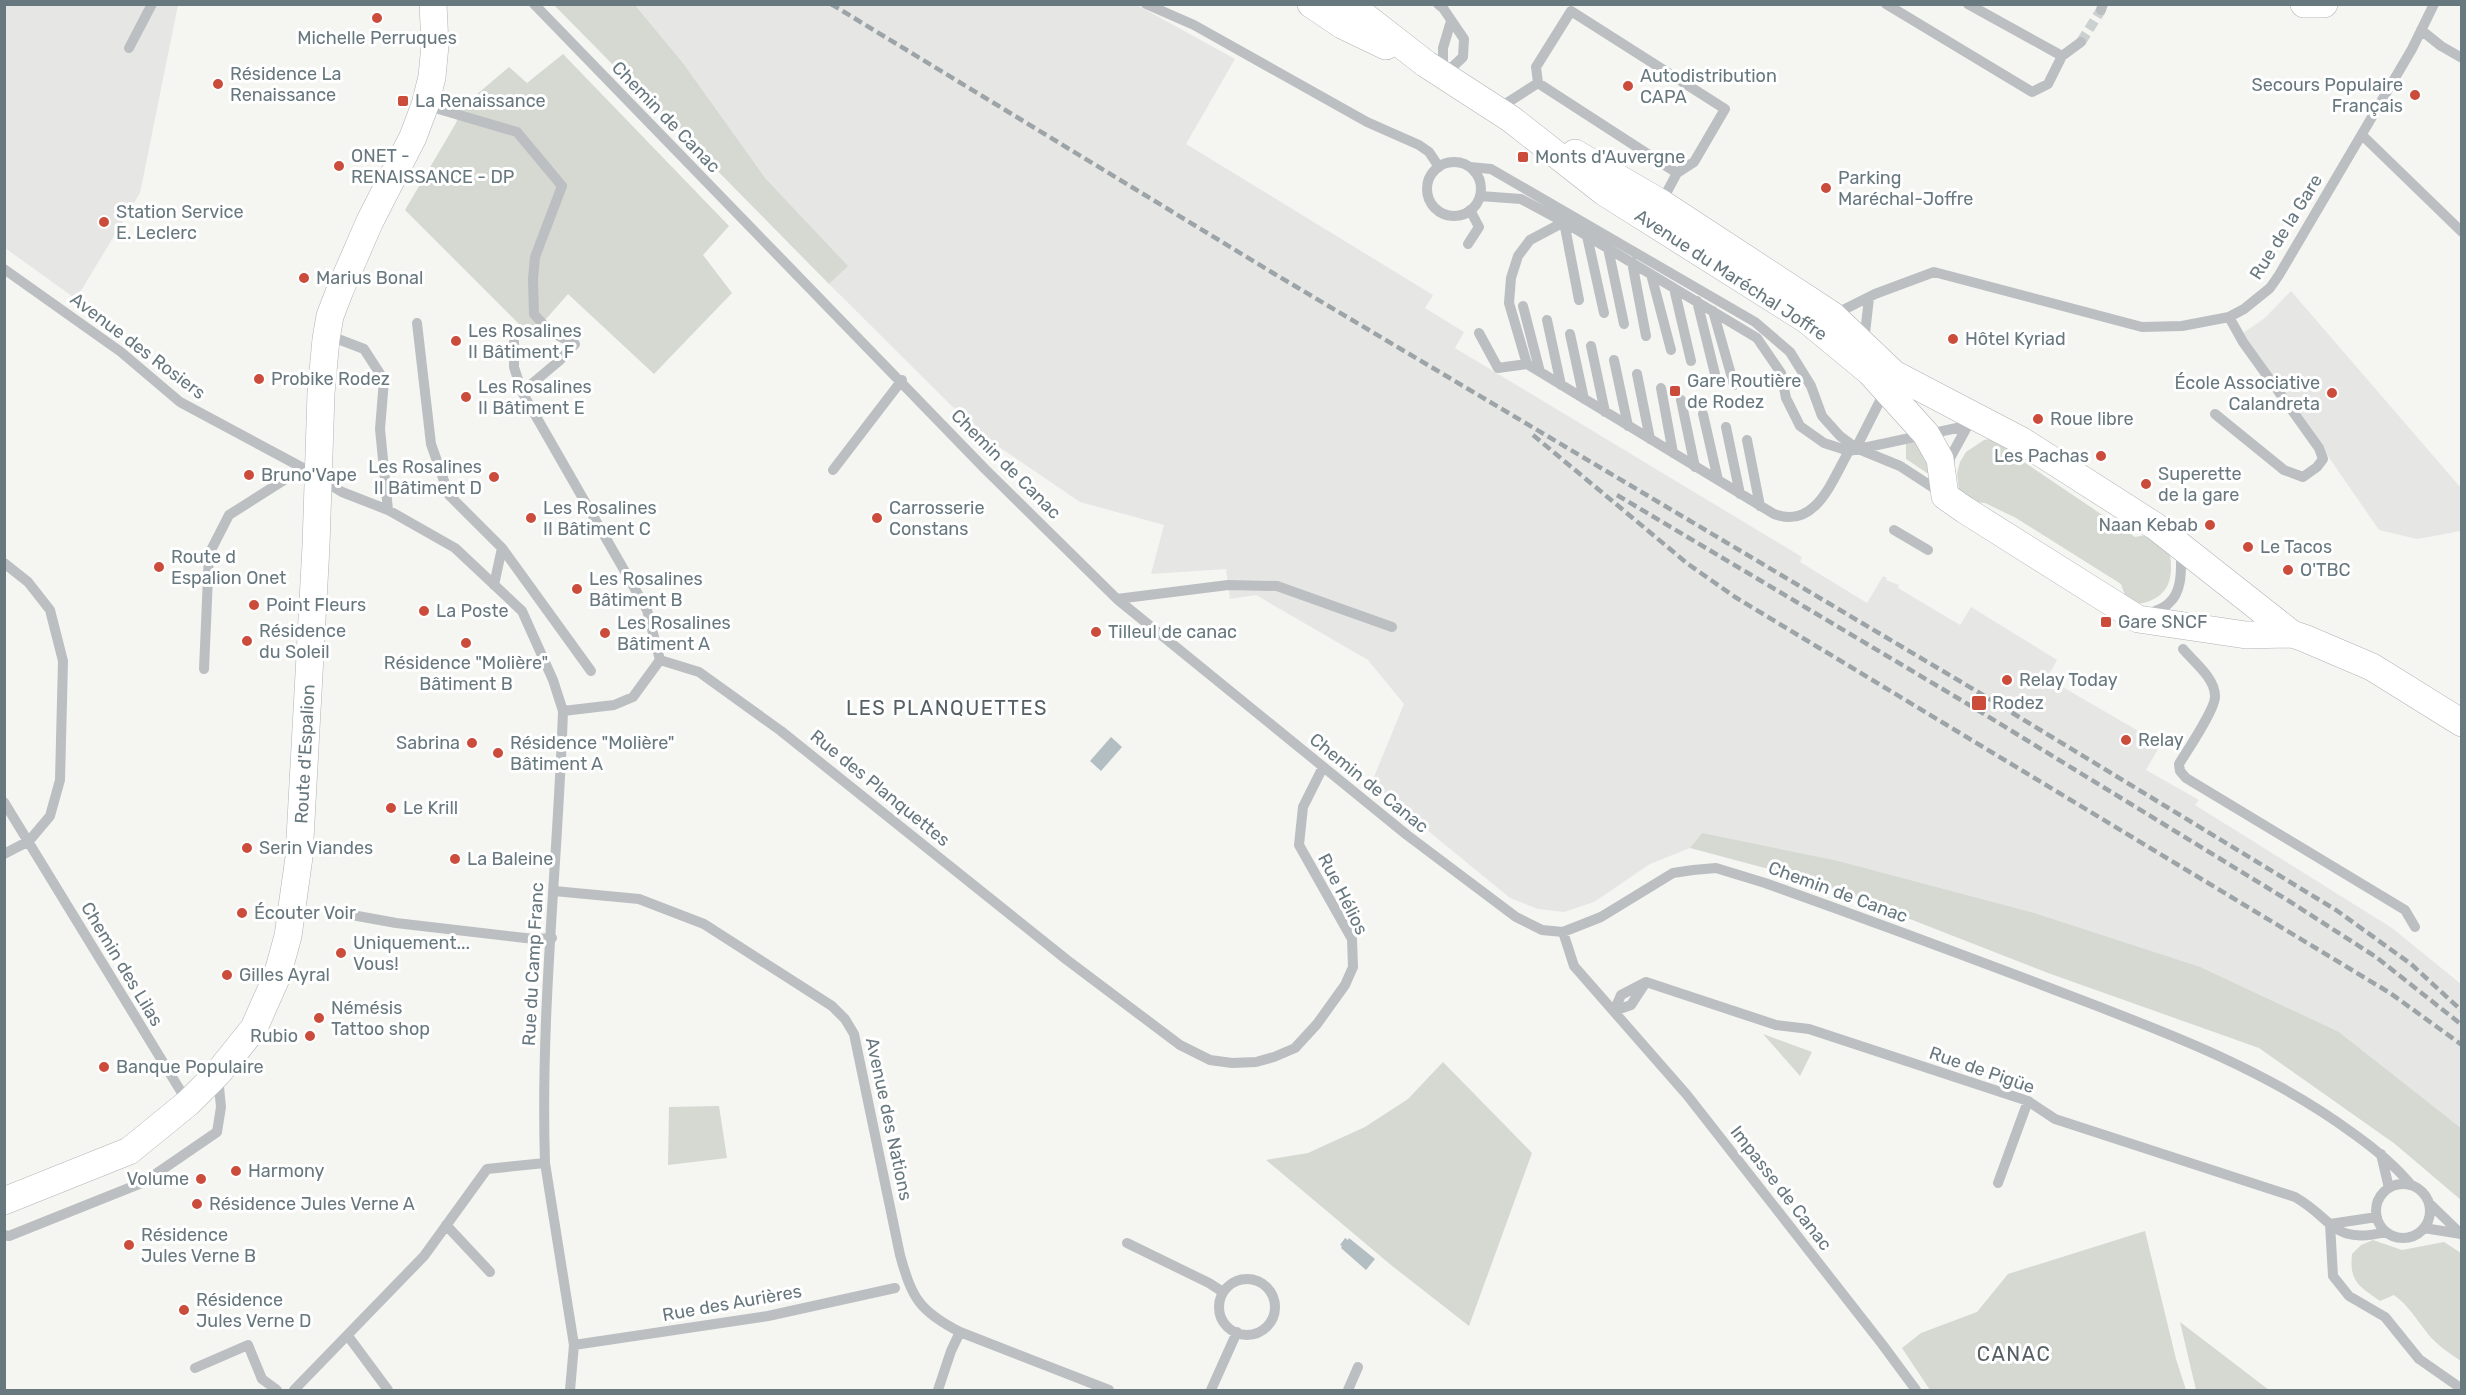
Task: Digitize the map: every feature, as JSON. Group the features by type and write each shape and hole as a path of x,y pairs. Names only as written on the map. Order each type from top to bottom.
{"main road":[{"name":"Route d'Espalion","path":"4,1202 129,1151 188,1103 218,1073 254,1028 277,976 288,936 302,821 316,546 311,473 326,339 330,316 369,221 413,137 425,105 432,77 435,45 433,4"},
{"name":"Avenue du Maréchal Joffre","path":"1311,4 1342,25 1434,69"},
{"name":"Avenue du Maréchal Joffre","path":"1349,4 1434,69 1503,114 1604,192 1807,320 1887,388 1926,434 1940,459 1945,496 2138,619 2247,635 2292,634"},
{"path":"2304,4 2324,4"},
{"name":"Avenue du Maréchal Joffre","path":"1503,114 1598,165 1832,315 1894,374 1976,424 2022,441 2181,546 2292,634 2372,667 2462,723"}],"street":[{"path":"129,48 152,4"},
{"name":"Chemin de Canac","path":"534,4 685,161 902,380 986,469 1117,598 1453,872 1516,917 1542,930 1563,932 1601,917 1673,873 1716,868 1885,926 2161,1030 2267,1080 2329,1115 2397,1167 2411,1185"},
{"path":"1146,4 1194,25 1367,122 1419,145 1430,152 1439,166"},
{"path":"1434,69 1463,57 1464,39 1438,4"},
{"path":"1887,4 2032,92 2048,84 2062,56 2081,42"},
{"path":"1968,4 2062,56"},
{"name":"Rue de la Gare","path":"1832,315 1935,272 2142,327 2182,327 2229,317 2244,309 2270,288 2362,135 2434,4"},
{"path":"1660,203 1677,173 1694,162 1725,109 1571,11 1536,67 1538,83 1677,173"},
{"path":"1434,69 1451,21"},
{"path":"2421,30 2441,46 2462,58"},
{"path":"1503,114 1538,83"},
{"path":"425,105 517,132 562,186 535,257 534,314 549,331 575,344 559,361 522,392"},
{"path":"2362,135 2462,232"},
{"path":"1470,167 1479,180 1480,196 1470,210 1454,215 1446,214 1432,204 1427,188 1429,179 1439,166 1454,162 1470,167 1491,169 1755,322 1790,352 1810,386 1822,416 1853,449"},
{"path":"1480,196 1521,199 1632,262 1757,338 1781,373 1786,398 1800,426 1824,443 1853,449 1900,466 1945,496 1950,458 1976,424"},
{"path":"1468,244 1479,227 1470,210"},
{"path":"1564,222 1579,300"},
{"path":"1527,364 1509,303 1511,278 1518,256 1530,240 1564,222"},
{"path":"1587,236 1604,313"},
{"path":"1608,248 1624,324"},
{"path":"1632,262 1646,336"},
{"name":"Avenue des Rosiers","path":"4,269 120,352 180,402 311,473"},
{"path":"1651,274 1671,350"},
{"path":"1674,288 1692,361"},
{"path":"1864,344 1869,298"},
{"path":"1697,301 1715,374"},
{"path":"1524,306 1540,372"},
{"path":"1713,311 1734,385"},
{"path":"2215,414 2284,470 2303,477 2317,467 2323,459 2319,448 2242,342 2229,317"},
{"path":"1547,320 1561,385"},
{"path":"417,323 431,444 449,495 501,548 591,671"},
{"path":"1479,333 1498,368 1527,364 1760,506 1785,518 1806,514 1822,497 1853,449 1887,388"},
{"path":"1570,334 1584,399"},
{"path":"326,339 338,339 364,349 384,380 380,429 388,510"},
{"path":"514,342 514,367 522,392 647,610 660,660 633,697 614,705 563,711"},
{"path":"1591,346 1605,412"},
{"path":"1614,360 1628,426"},
{"path":"1637,374 1650,439"},
{"path":"833,470 902,380"},
{"path":"1661,388 1673,453"},
{"path":"1681,400 1695,467"},
{"path":"1704,414 1718,480"},
{"path":"1853,449 1976,424"},
{"path":"1726,427 1740,494"},
{"path":"1747,440 1760,506"},
{"path":"204,669 208,554 229,515 311,473"},
{"name":"Rue du Camp Franc","path":"311,473 342,492 388,510 455,548 522,611 553,680 563,711 552,938 544,1047 545,1163 574,1345 570,1390"},
{"path":"1894,530 1929,550"},
{"path":"2138,619 2169,604 2180,580 2181,546"},
{"path":"494,585 501,548"},
{"path":"4,563 28,582 50,610 63,661 60,780 50,816 29,841 4,854"},
{"path":"1117,598 1228,585 1277,586 1392,627"},
{"path":"2183,650 2208,677 2215,696 2212,708 2179,764 2180,771 2186,778 2405,910 2415,927"},
{"name":"Rue des Planquettes","path":"660,660 699,672 781,731 1067,960"},
{"name":"Rue Hélios","path":"1067,960 1180,1046 1206,1059 1232,1063 1256,1062 1274,1058 1295,1048 1317,1024 1345,985 1353,967 1352,939 1299,845 1303,807 1323,767"},
{"name":"Chemin des Lilas","path":"4,802 188,1103"},
{"name":"Avenue des Nations","path":"554,891 639,899 704,924 832,1006 845,1019 854,1035 900,1255 910,1289 926,1310 942,1323 1109,1390"},
{"path":"341,913 396,922 523,937 552,938"},
{"path":"1563,932 1574,966 1614,1011"},
{"name":"Rue de Pigüe","path":"1614,1011 1631,1005 1646,982 1776,1025 1809,1029 2028,1101 2055,1119 2295,1197 2314,1208 2330,1224 2345,1234 2365,1237 2386,1232"},
{"name":"Impasse de Canac","path":"1614,1011 1687,1095 1916,1390"},
{"path":"4,1235 9,1236 144,1182 217,1132 221,1107 218,1073"},
{"path":"1998,1183 2028,1101"},
{"path":"2381,1154 2389,1188"},
{"path":"294,1390 424,1256 487,1169 545,1163"},
{"path":"2403,1184 2411,1185 2426,1195 2430,1212 2424,1228 2410,1238 2402,1238 2386,1232 2377,1217 2378,1201 2389,1188 2403,1184"},
{"path":"2429,1203 2461,1235"},
{"path":"2377,1217 2330,1224 2333,1276 2349,1296 2385,1317 2420,1359 2462,1389"},
{"path":"446,1225 490,1272"},
{"path":"2424,1228 2461,1235"},
{"path":"1127,1244 1223,1292"},
{"path":"1238,1280 1257,1281 1265,1286 1274,1303 1270,1322 1264,1329 1255,1333 1236,1332 1228,1328 1219,1311 1223,1292 1238,1280"},
{"name":"Rue des Aurières","path":"574,1345 768,1316 895,1288"},
{"path":"938,1390 960,1332"},
{"path":"1211,1390 1236,1332"},
{"path":"348,1336 387,1390"},
{"path":"195,1368 248,1345 262,1379 277,1390"},
{"path":"1348,1390 1358,1367"}],"shaded area":[{"path":"5,5 178,5 140,193 76,299 5,248"},
{"path":"554,5 635,5 683,63 766,179 848,266 829,284"},
{"path":"635,5 1137,5 1235,59 1186,144 1433,295 1425,308 1464,332 1455,348 1802,557 1800,562 1867,603 1883,576 1887,578 1886,580 1899,585 1898,588 1960,625 1971,607 2057,660 2047,678 2161,744 2146,770 2199,800 2195,805 2392,928 2461,984 2461,1128 2339,1032 1702,833 1690,848 1650,864 1594,902 1564,912 1538,909 1510,898 1371,784 1404,704 1368,660 1256,595 1230,599 1226,569 1151,574 1164,525 1080,502 980,434 829,284 847,266 766,179 683,63"},
{"path":"563,54 729,226 703,255 732,293 654,374 568,294 531,336 405,210 456,123 462,107 509,67 527,83"},
{"name":"École Associative Calandreta","path":"2291,291 2461,488 2461,531 2417,539 2379,530 2243,333 2265,318"},
{"path":"1997,438 2013,443 2015,456 2135,537 2151,534 2163,544 2171,558 2170,578 2164,591 2148,602 2133,605 2127,601 2121,584 2016,518 1985,503 1971,502 1959,491 1957,473 1960,462 1966,452 1984,440"},
{"path":"1918,441 1936,479 1906,459 1906,444"},
{"path":"1111,737 1122,747 1101,771 1090,761"},
{"path":"1702,833 1838,861 2034,913 2200,967 2339,1032 2461,1128 2461,1200 2395,1144 2259,1048 2048,973 1810,880 1690,848"},
{"path":"1763,1034 1812,1052 1800,1076"},
{"path":"1443,1062 1532,1153 1469,1326 1391,1265 1266,1160 1308,1153 1365,1127 1408,1099"},
{"path":"719,1106 727,1158 668,1165 669,1107"},
{"path":"2145,1231 2176,1359 2186,1390 1930,1390 1902,1348 1921,1333 1977,1312 2008,1274"},
{"path":"1345,1238 1348,1240 1349,1238 1375,1259 1366,1270 1341,1248 1340,1245"},
{"path":"2373,1240 2402,1250 2444,1242 2461,1253 2461,1361 2435,1342 2408,1308 2394,1295 2380,1301 2357,1282 2352,1271 2352,1254 2361,1245"},
{"path":"2180,1322 2269,1390 2196,1390"}],"tunnel":[{"path":"2081,42 2101,10"}],"railway":[{"path":"831,4 1273,273 1978,692 2336,910 2411,964 2462,1011"},
{"path":"1533,435 1688,564 1735,597 2390,993 2462,1045"},
{"path":"1617,495 1971,706 2289,901 2376,957 2462,1025"}],"place":[{"name":"Michelle Perruques","path":"377,18"},
{"name":"Résidence La Renaissance","path":"218,84"},
{"name":"Autodistribution CAPA","path":"1628,86"},
{"name":"Secours Populaire Français","path":"2415,95"},
{"name":"La Renaissance","path":"403,101"},
{"name":"Monts d'Auvergne","path":"1523,157"},
{"name":"ONET - RENAISSANCE - DP","path":"339,166"},
{"name":"Parking Maréchal-Joffre","path":"1826,188"},
{"name":"Station Service E. Leclerc","path":"104,222"},
{"name":"Marius Bonal","path":"304,278"},
{"name":"Hôtel Kyriad","path":"1953,339"},
{"name":"Les Rosalines II Bâtiment F","path":"456,341"},
{"name":"Probike Rodez","path":"259,379"},
{"name":"Gare Routière de Rodez","path":"1675,391"},
{"name":"École Associative Calandreta","path":"2332,393"},
{"name":"Les Rosalines II Bâtiment E","path":"466,397"},
{"name":"Roue libre","path":"2038,419"},
{"name":"Les Pachas","path":"2101,456"},
{"name":"Bruno'Vape","path":"249,475"},
{"name":"Les Rosalines II Bâtiment D","path":"494,477"},
{"name":"Superette de la gare","path":"2146,484"},
{"name":"Les Rosalines II Bâtiment C","path":"531,518"},
{"name":"Carrosserie Constans","path":"877,518"},
{"name":"Naan Kebab","path":"2210,525"},
{"name":"Le Tacos","path":"2248,547"},
{"name":"Route d Espalion Onet","path":"159,567"},
{"name":"O'TBC","path":"2288,570"},
{"name":"Les Rosalines Bâtiment B","path":"577,589"},
{"name":"Point Fleurs","path":"254,605"},
{"name":"La Poste","path":"424,611"},
{"name":"Gare SNCF","path":"2106,622"},
{"name":"Tilleul de canac","path":"1096,632"},
{"name":"Les Rosalines Bâtiment A","path":"605,633"},
{"name":"Résidence du Soleil","path":"247,641"},
{"name":"Résidence \"Molière\" Bâtiment B","path":"466,643"},
{"name":"Relay Today","path":"2007,680"},
{"name":"Rodez","path":"1979,703"},
{"name":"Relay","path":"2126,740"},
{"name":"Sabrina","path":"472,743"},
{"name":"Résidence \"Molière\" Bâtiment A","path":"498,753"},
{"name":"Le Krill","path":"391,808"},
{"name":"Serin Viandes","path":"247,848"},
{"name":"La Baleine","path":"455,859"},
{"name":"Écouter Voir","path":"242,913"},
{"name":"Uniquement... Vous!","path":"341,953"},
{"name":"Gilles Ayral","path":"227,975"},
{"name":"Némésis Tattoo shop","path":"319,1018"},
{"name":"Rubio","path":"310,1036"},
{"name":"Banque Populaire","path":"104,1067"},
{"name":"Harmony","path":"236,1171"},
{"name":"Volume","path":"201,1179"},
{"name":"Résidence Jules Verne A","path":"197,1204"},
{"name":"Résidence Jules Verne B","path":"129,1245"},
{"name":"Résidence Jules Verne D","path":"184,1310"}],"district":[{"name":"LES PLANQUETTES","path":"947,708"},
{"name":"CANAC","path":"2014,1354"}]}
